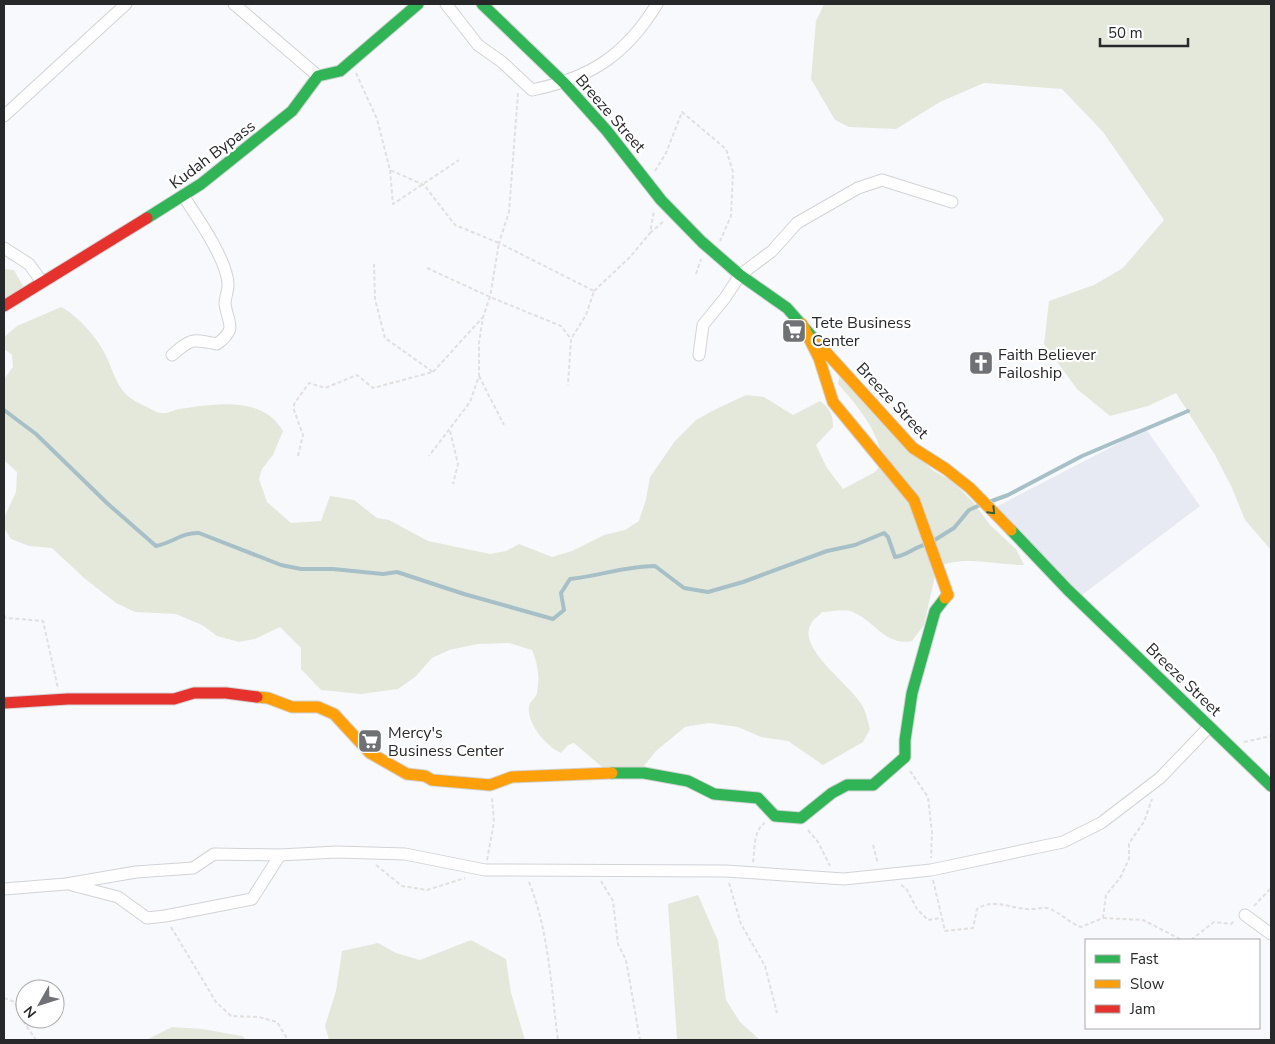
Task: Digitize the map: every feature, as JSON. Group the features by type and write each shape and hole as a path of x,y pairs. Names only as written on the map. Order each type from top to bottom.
{"street":[{"path":"4,116 126,4"},
{"path":"234,4 318,76 340,72 418,4"},
{"path":"446,4 478,45 502,62 532,90 564,83 599,68 625,44 656,4"},
{"name":"Breeze Street","path":"482,4 564,83 649,182 660,200 740,275 787,308 913,448 946,469 970,488 1014,534 1271,786"},
{"name":"Kudah Bypass","path":"4,306 184,196 292,111 318,76"},
{"path":"698,355 703,325 725,298 740,275 772,251 797,223 858,188 882,180 952,202"},
{"path":"172,355 188,341 194,340 217,344 227,336 231,320 225,304 228,284 220,259 206,230 184,196"},
{"path":"4,248 29,264 42,282"},
{"path":"4,703 60,700 174,699 194,693 226,693 268,698 292,707 318,707 334,714 370,754 407,774 425,776 432,780 490,786 512,777 558,774 644,774 688,781 714,794 758,798 774,816 801,818 832,793 847,785 873,785 905,757 905,740 912,693 935,611 948,595 914,500 833,402 819,358 802,324"},
{"path":"4,889 66,884 136,872 193,868 214,854 280,855 338,852 405,854 485,870 726,871 838,879 931,870 1063,842 1102,823 1157,780 1209,727"},
{"path":"66,884 118,896 146,918 165,916 252,898 267,871 280,855"},
{"path":"1245,914 1271,934"}],"path":[{"path":"351,62 377,119 390,170 394,204 459,160"},
{"path":"429,456 450,432 470,402 479,376 479,344 483,317 490,297 499,243 509,212 518,112 518,78"},
{"path":"649,182 666,153 682,112 726,149 733,172 731,216 714,252"},
{"path":"390,170 424,185 455,225 499,243 594,291"},
{"path":"650,233 655,209"},
{"path":"568,384 571,339 586,315 594,291 630,257 650,233 674,213"},
{"path":"374,264 375,299 385,338 434,372"},
{"path":"427,268 490,297 562,326 571,339"},
{"path":"298,456 303,435 294,410 294,404 309,383 325,388 357,375 372,388 434,372 483,317"},
{"path":"479,376 504,424"},
{"path":"450,432 458,464 453,484"},
{"path":"4,615 6,618 43,621 60,700"},
{"path":"1230,745 1271,736"},
{"path":"905,757 912,775 928,797 932,833 931,870 945,931 973,928 977,909 983,905 999,904 1029,910 1049,908 1070,923 1080,927 1103,918 1143,920 1180,939"},
{"path":"1103,918 1106,895 1120,878 1129,859 1129,843 1144,822 1157,790 1157,780"},
{"path":"485,870 494,822 490,786"},
{"path":"752,872 758,832 761,826 774,816"},
{"path":"801,818 818,842 823,857 838,879"},
{"path":"873,846 881,875"},
{"path":"363,854 402,886 427,890 467,877"},
{"path":"525,870 540,908 546,940 558,1040"},
{"path":"594,870 613,901 618,944 626,960 640,1040"},
{"path":"726,871 741,924 765,966 777,1013"},
{"path":"898,884 906,888 917,909 928,920 941,918"},
{"path":"1191,939 1214,922 1231,924 1245,914 1271,888"},
{"path":"165,916 216,1002 231,1016 259,1017 277,1022 288,1040"},
{"path":"4,998 15,1002 19,1015 36,1040"}],"shaded area":[{"path":"824,4 1271,4 1271,550 1245,520 1232,488 1215,455 1176,393 1148,406 1110,416 1077,389 1044,344 1049,301 1094,285 1123,268 1164,220 1103,132 1062,89 984,83 940,102 896,129 849,127 835,120 811,79 816,21"},
{"path":"4,269 14,270 23,286 4,307"},
{"path":"61,307 75,316 94,337 122,389 131,399 138,403 159,413 207,405 237,405 251,407 263,412 274,420 283,431 273,455 262,469 259,479 267,502 291,523 321,521 330,496 354,500 377,518 389,520 428,541 490,554 506,551 519,544 552,557 572,551 604,535 625,530 639,521 650,477 675,441 696,420 746,395 764,397 793,415 820,401 826,406 832,415 833,427 816,445 827,468 843,489 875,472 883,462 881,451 872,430 860,410 838,384 840,374 912,452 934,471 952,481 974,503 990,525 1016,549 1024,565 969,561 948,563 937,567 924,625 912,641 894,640 850,611 822,612 811,624 809,634 811,645 818,656 857,698 864,709 870,729 863,742 823,765 788,741 761,737 738,727 709,723 685,727 656,751 643,767 602,767 574,743 568,745 561,753 555,750 534,727 529,713 529,706 537,693 538,676 532,650 509,643 478,644 449,650 432,658 415,677 398,689 361,694 321,690 301,669 301,648 280,627 255,639 239,642 217,636 202,625 176,614 135,612 116,603 84,578 52,548 29,546 11,539 4,528 4,518 16,492 17,472 4,460 4,379 13,367 12,355 4,349 4,337 17,326"},
{"path":"1146,429 1200,506 1082,595 996,507"},
{"path":"698,895 718,941 726,1000 740,1022 760,1040 677,1040 668,904"},
{"path":"471,940 506,959 511,993 525,1040 329,1040 325,1026 336,991 342,951 378,943 396,953 420,960"},
{"path":"172,1027 202,1029 242,1036 247,1040 146,1040"}],"waterway":[{"path":"4,410 36,434 108,504 156,546 188,534 199,533 281,565 301,569 333,569 383,574 397,572 464,594 553,619 564,610 561,593 570,579 655,566 684,588 708,592 743,582 827,551 855,545 884,533 888,537 895,557 904,555 927,544"},
{"path":"989,502 1008,495 1082,456 1188,411"},
{"path":"933,541 954,528 969,510 980,505"}],"traffic: fast":[{"path":"147,218 201,184 292,111 318,76 340,71 418,4"},
{"path":"482,4 564,83 607,131 661,200 702,242 740,275 787,308 815,340"},
{"path":"1011,530 1068,590 1271,786"},
{"path":"612,773 644,773 688,781 714,794 758,798 775,816 801,818 832,793 847,785 873,785 905,757 905,740 912,693 935,611 945,598"}],"traffic: slow":[{"path":"802,324 819,358 833,402 914,500 948,595 945,598"},
{"path":"815,340 913,448 946,469 970,488 1011,530"},
{"path":"257,697 268,698 292,707 318,707 334,714 370,753 407,774 425,776 432,780 490,785 512,777 612,773"}],"traffic: jam":[{"path":"4,306 147,218"},
{"path":"4,703 68,699 174,699 194,693 226,693 257,697"}],"place":[{"name":"Tete Business Center","path":"794,331"},
{"name":"Faith Believer Failoship","path":"981,363"},
{"name":"Mercy's Business Center","path":"370,741"}]}
